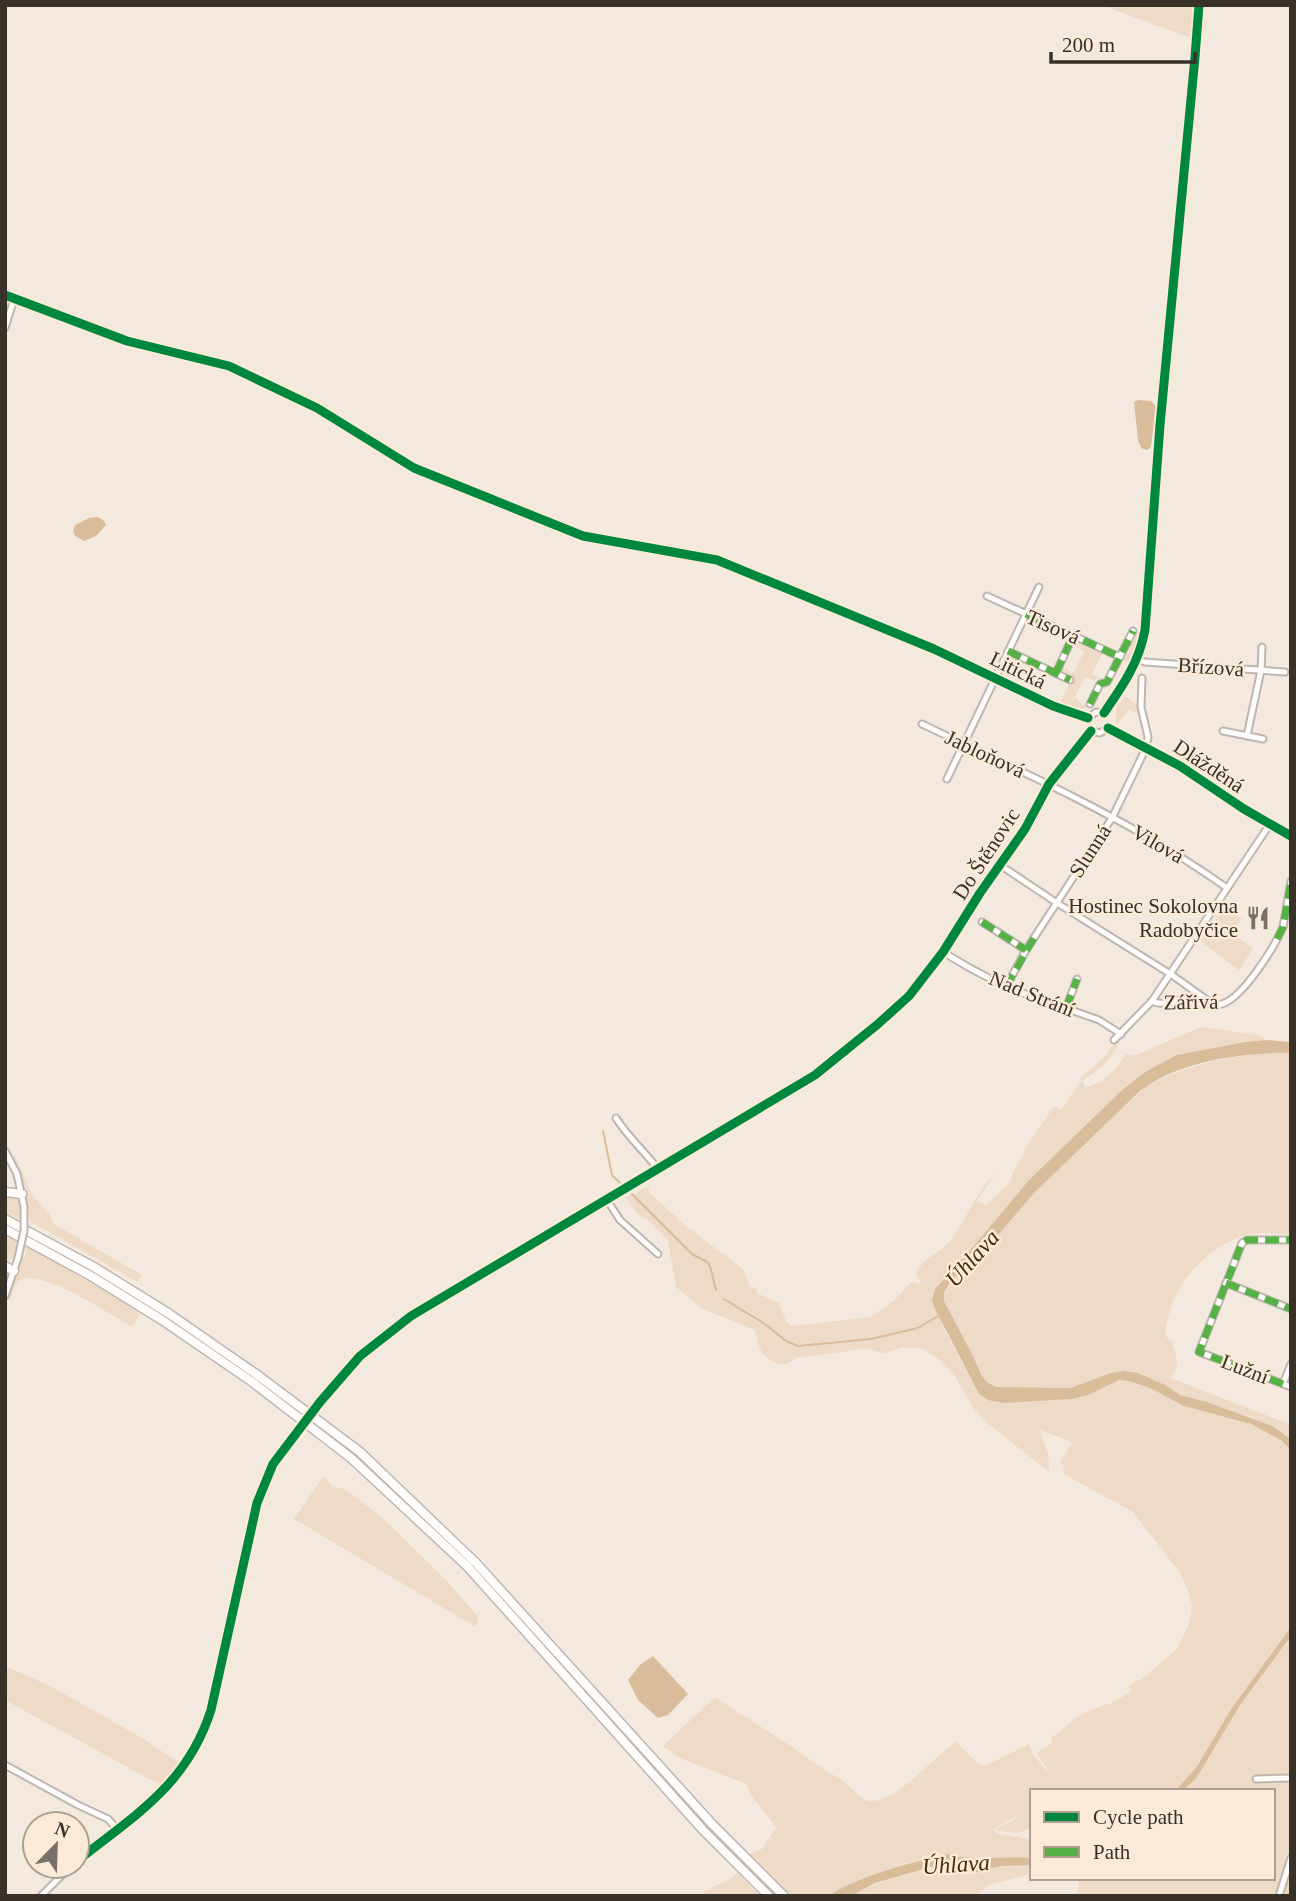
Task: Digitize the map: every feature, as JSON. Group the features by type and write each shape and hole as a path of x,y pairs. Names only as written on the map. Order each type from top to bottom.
{"highway":[{"path":"5,1192 22,1194"},
{"path":"5,1219 94,1267 168,1313 256,1374 360,1452 476,1563 659,1766 784,1896"},
{"path":"5,1229 91,1276 162,1320 251,1381 351,1458 467,1566 703,1830 769,1896"},
{"path":"5,1266 14,1271"}],"street":[{"path":"1107,720 1099,711 1094,712 1088,718 1087,725 1091,731 1100,733 1107,720 1130,675 1137,659 1146,620 1160,425 1199,5"},
{"name":"Litická","path":"5,295 127,341 229,366 317,408 414,468 583,536 717,560 934,649 1053,706 1088,718"},
{"path":"5,328 14,299"},
{"path":"947,779 1039,587"},
{"name":"Tisová","path":"987,596 1120,657"},
{"path":"1090,704 1100,684 1107,682 1133,631"},
{"path":"1056,674 1073,636"},
{"path":"1247,736 1261,670 1262,647"},
{"path":"1008,651 1070,680"},
{"name":"Břízová","path":"1137,659 1145,662 1285,672"},
{"path":"1142,678 1141,707 1148,737 1146,748"},
{"name":"Dlážděná","path":"1107,720 1146,748 1193,773 1231,801 1291,836"},
{"name":"Jabloňová","path":"922,724 1049,785"},
{"name":"Do Štěnovic","path":"91,1850 152,1803 174,1779 199,1739 207,1721 257,1503 273,1464 320,1402 360,1356 411,1316 815,1075 878,1024 909,996 943,952 1025,829 1049,785 1091,731"},
{"path":"1223,731 1263,739"},
{"name":"Slunná","path":"1006,987 1026,950 1112,818 1146,748"},
{"name":"Vilová","path":"1049,785 1173,852 1227,888"},
{"path":"1152,1001 1172,975 1270,824"},
{"path":"1000,864 1211,1003"},
{"name":"Zářivá","path":"1114,1041 1152,1001 1157,1004 1183,999 1222,1004 1229,1000 1260,967 1283,927 1291,881"},
{"path":"982,922 1026,950"},
{"name":"Nad Strání","path":"943,952 1006,987 1099,1020 1121,1034"},
{"path":"1066,1009 1077,979"},
{"path":"616,1118 627,1135 658,1169"},
{"path":"5,1150 17,1174 24,1207 24,1231 5,1296"},
{"path":"607,1200 620,1220 657,1254"},
{"path":"1291,1240 1247,1240 1242,1243 1226,1283 1291,1309"},
{"name":"Lužní","path":"1226,1283 1199,1352 1291,1387"},
{"path":"1283,1384 1291,1364"},
{"path":"5,1765 108,1819 118,1830"},
{"path":"1256,1779 1291,1778"},
{"path":"1279,1896 1291,1858"},
{"path":"41,1896 57,1880"}],"shaded area":[{"path":"1101,5 1196,5 1193,38 1185,36"},
{"path":"1135,631 1142,632 1132,664 1121,658 1126,656 1131,647 1128,645 1132,644 1137,634"},
{"path":"1074,640 1113,656 1115,660 1102,654 1092,674 1102,679 1096,678 1094,681 1085,677 1075,697 1082,705 1087,705 1084,709 1061,702 1071,679 1060,673 1062,665 1062,669 1066,668 1072,673 1084,651 1071,645"},
{"path":"1125,696 1140,707 1144,728 1141,727 1138,714 1129,709 1116,726 1116,709"},
{"path":"1224,907 1242,919 1232,933 1253,949 1239,970 1200,941"},
{"path":"1201,1027 1258,1035 1266,1040 1245,1042 1121,1091 1029,1180 935,1289 933,1300 945,1331 979,1394 1018,1402 1088,1395 1119,1380 1129,1381 1150,1388 1184,1406 1251,1424 1281,1440 1291,1450 1291,1627 1232,1709 1196,1768 1177,1789 1030,1789 1030,1829 1017,1833 996,1831 1024,1812 993,1829 998,1834 1030,1839 1030,1858 963,1859 947,1854 937,1855 858,1880 828,1896 792,1896 749,1854 762,1849 776,1827 753,1798 746,1784 680,1758 663,1746 715,1697 841,1779 865,1800 881,1800 892,1794 957,1742 973,1760 985,1766 1029,1744 1033,1754 1048,1773 1037,1752 1052,1743 1051,1738 1082,1714 1108,1705 1132,1691 1129,1686 1139,1681 1177,1649 1190,1621 1192,1606 1180,1573 1133,1512 1064,1474 1065,1465 1060,1465 1061,1461 1072,1442 1040,1430 1048,1454 1049,1472 986,1422 974,1409 955,1376 937,1358 921,1348 901,1348 885,1353 865,1349 797,1358 787,1364 774,1362 761,1350 754,1330 701,1308 676,1287 668,1240 647,1219 639,1215 626,1198 651,1185 649,1192 687,1227 743,1269 750,1287 757,1288 757,1293 779,1303 785,1318 792,1326 870,1317 894,1301 910,1283 919,1284 921,1280 916,1273 919,1268 952,1238 984,1186 997,1171 977,1201 986,1205 1009,1183 1026,1151 1023,1152 1054,1106 1061,1110 1082,1081 1086,1088 1104,1079 1126,1054 1134,1056"},
{"path":"1115,1043 1118,1046 1103,1066 1082,1081 1080,1079"},
{"path":"1257,1053 1291,1053 1291,1234 1248,1234 1215,1250 1183,1282 1170,1309 1166,1334 1172,1342 1177,1361 1171,1378 1291,1425 1291,1439 1261,1422 1180,1395 1138,1373 1111,1373 1071,1388 997,1387 988,1383 944,1301 947,1285 989,1246 1034,1193 1148,1085 1179,1071"},
{"path":"15,1155 32,1195 52,1217 54,1224 142,1275 137,1282 31,1222 23,1182 12,1156"},
{"path":"5,1195 19,1200 21,1207 18,1219 5,1212"},
{"path":"5,1235 17,1241 15,1256 9,1261 5,1261"},
{"path":"27,1246 140,1314 132,1327 74,1293 40,1280 26,1278 17,1283 11,1299 7,1298 15,1276 21,1272 18,1268 21,1259 24,1259"},
{"path":"325,1477 333,1487 344,1489 389,1524 447,1581 477,1616 479,1623 474,1626 294,1519"},
{"path":"1291,1636 1291,1896 1074,1896 1078,1891 1079,1880 1275,1880 1275,1789 1185,1789 1197,1777 1240,1705"},
{"path":"5,1666 50,1686 142,1738 179,1763 162,1786 5,1700"},
{"path":"938,1865 982,1871 1002,1866 1030,1865 1030,1874 991,1884 974,1896 851,1896 875,1884"},
{"path":"737,1873 760,1896 700,1896 729,1880"}],"water":[{"path":"1151,401 1156,406 1151,447 1147,450 1141,448 1138,440 1134,402"},
{"path":"98,517 106,525 96,536 84,541 75,536 75,525"},
{"name":"Úhlava","path":"1266,1040 1291,1042 1291,1053 1253,1054 1212,1060 1173,1072 1140,1091 1034,1193 989,1246 951,1281 944,1292 944,1301 982,1376 997,1387 1071,1388 1111,1373 1138,1373 1180,1395 1272,1426 1291,1439 1291,1450 1281,1440 1251,1424 1184,1406 1150,1388 1129,1381 1119,1380 1088,1395 1071,1399 1004,1403 988,1400 979,1394 935,1309 932,1300 935,1289 1029,1180 1121,1091 1145,1072 1177,1055"},
{"path":"1291,1627 1291,1636 1240,1705 1197,1777 1185,1789 1177,1789 1196,1768 1232,1708"},
{"path":"653,1656 688,1694 668,1715 658,1718 638,1700 628,1680 641,1664"},
{"name":"Úhlava","path":"947,1854 979,1858 1030,1858 1030,1865 1002,1866 976,1872 956,1866 938,1865 875,1883 851,1896 828,1896 870,1876"}],"waterway":[{"path":"603,1131 612,1175 620,1183"},
{"path":"632,1194 692,1254 707,1262 716,1290"},
{"path":"724,1299 765,1324 786,1341 798,1346 871,1339 918,1328 938,1316"}],"marked path":[{"path":"1026,614 1120,657"},
{"path":"1090,704 1100,684 1107,682 1133,631"},
{"path":"1056,673 1073,636"},
{"path":"1008,651 1070,680"},
{"path":"1277,939 1283,927 1291,881"},
{"path":"982,922 1026,950"},
{"path":"1006,987 1035,936"},
{"path":"1066,1008 1077,979"},
{"path":"1283,1384 1199,1352 1242,1243 1247,1240 1291,1240"},
{"path":"1226,1283 1291,1309"}],"cycle path":[{"path":"1104,713 1134,664 1145,630 1160,425 1199,5"},
{"path":"5,295 127,341 229,366 317,408 414,468 583,536 717,560 934,649 1053,706 1088,718"},
{"path":"1108,728 1180,766 1244,809 1291,836"},
{"path":"91,1850 157,1796 188,1759 201,1736 211,1710 257,1503 273,1464 320,1402 360,1356 411,1316 815,1075 878,1024 909,996 943,952 1025,829 1049,784 1091,731"}],"place":[{"name":"Hostinec Sokolovna Radobyčice","path":"1258,918"}]}
